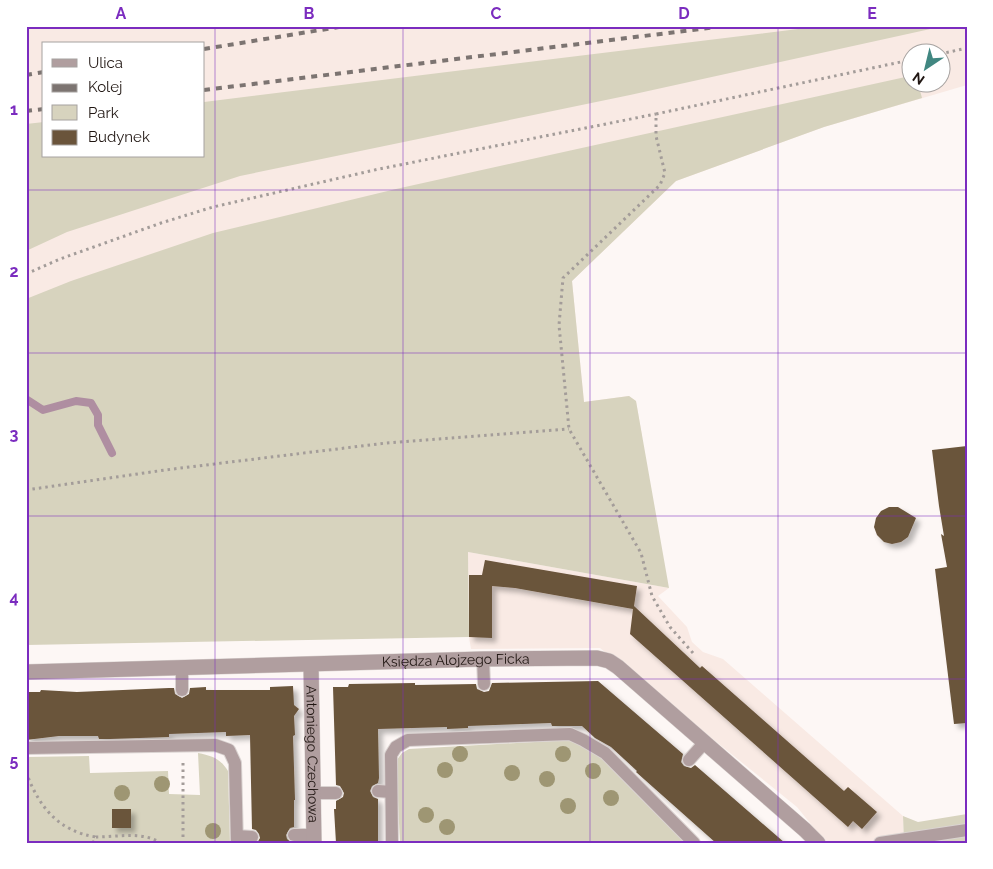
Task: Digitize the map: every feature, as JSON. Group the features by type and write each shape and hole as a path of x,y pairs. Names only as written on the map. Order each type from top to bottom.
{"street":[{"name":"Księdza Alojzego Ficka","path":"26,672 597,658 609,661 618,667 818,843"},
{"name":"Antoniego Czechowa","path":"311,665 314,839"}],"lane":[{"path":"483,660 484,684"},
{"path":"182,668 182,690"},
{"path":"392,843 384,792 391,756 396,747 408,740 485,731 570,734 583,740 605,753 657,796 694,843"},
{"path":"26,748 182,739 215,745 229,750 235,763 237,840 252,837"},
{"path":"690,760 705,742"},
{"path":"313,793 336,793"},
{"path":"880,843 967,830"},
{"path":"294,836 314,839"}],"path":[{"path":"950,52 967,48"},
{"path":"26,274 60,259 162,222 213,208 379,169 656,114 900,62"},
{"path":"656,114 656,136 665,173 660,185 563,278 559,325 569,429 641,553 652,596 670,627 693,653"},
{"path":"26,490 165,470 386,443 569,429"},
{"path":"182,739 184,843"},
{"path":"26,772 38,800 49,813 70,830 96,837 140,836 162,843"},
{"path":"93,843 96,837"}],"shaded area":[{"path":"26,26 967,26 967,85 950,90 950,42 900,42 900,92 943,92 824,127 676,181 572,281 584,402 629,396 636,401 642,436 26,537 26,223 199,158 205,158 205,42 42,42 42,138 26,140"},
{"path":"468,552 669,588 658,596 687,627 692,642 703,652 723,659 903,816 904,843 826,843 797,807 600,648 471,649 469,637"}],"green space":[{"path":"822,26 944,26 630,95 240,176 67,232 26,251 26,124 42,122 42,158 205,158 205,102"},
{"path":"900,78 900,92 920,92 922,98 824,127 676,181 572,281 584,402 629,396 636,401 669,588 468,552 469,637 26,645 26,299 71,281 213,233 396,189"},
{"path":"570,740 595,752 685,843 400,843 396,761 402,753 409,749"},
{"path":"198,753 215,758 228,771 230,843 26,843 26,757 89,756 90,773 168,771 169,794 200,795"},
{"path":"967,814 967,843 904,843 903,816 918,822"}],"building":[{"path":"967,446 967,723 954,724 935,569 947,567 941,534 944,536 932,450"},
{"path":"889,507 898,507 916,518 908,537 901,542 892,544 884,542 877,535 874,527 876,518 881,511"},
{"path":"485,560 637,586 634,606 700,668 702,666 844,791 848,787 877,812 862,829 853,821 848,827 630,634 633,609 515,588 492,586 492,638 469,637 469,575 482,575"},
{"path":"598,681 683,754 681,762 684,766 691,768 695,765 785,843 716,843 636,772 611,747 595,738 582,726 552,726 551,723 468,726 468,728 447,729 447,727 378,729 379,778 378,783 372,786 370,791 373,797 378,799 378,843 336,843 334,809 336,809 336,801 343,797 344,793 340,786 336,785 333,687 348,687 349,684 476,684 477,689 484,692 489,691 492,683"},
{"path":"293,686 294,705 299,709 294,716 295,735 293,736 294,827 290,828 286,835 287,839 292,843 257,843 260,838 259,834 256,830 252,829 250,735 226,736 226,732 169,734 169,737 99,739 98,736 59,736 26,740 26,692 40,692 41,690 77,692 174,688 175,694 182,698 189,694 190,688 206,687 206,690 270,690 270,687"},
{"path":"112,809 131,809 131,828 112,828"}],"waterway":[{"path":"26,399 43,410 76,401 91,403 98,415 98,425 112,453"}],"railway":[{"path":"205,49 345,26"},
{"path":"205,90 725,26"},
{"path":"26,75 42,72"},
{"path":"26,111 42,109"}]}
